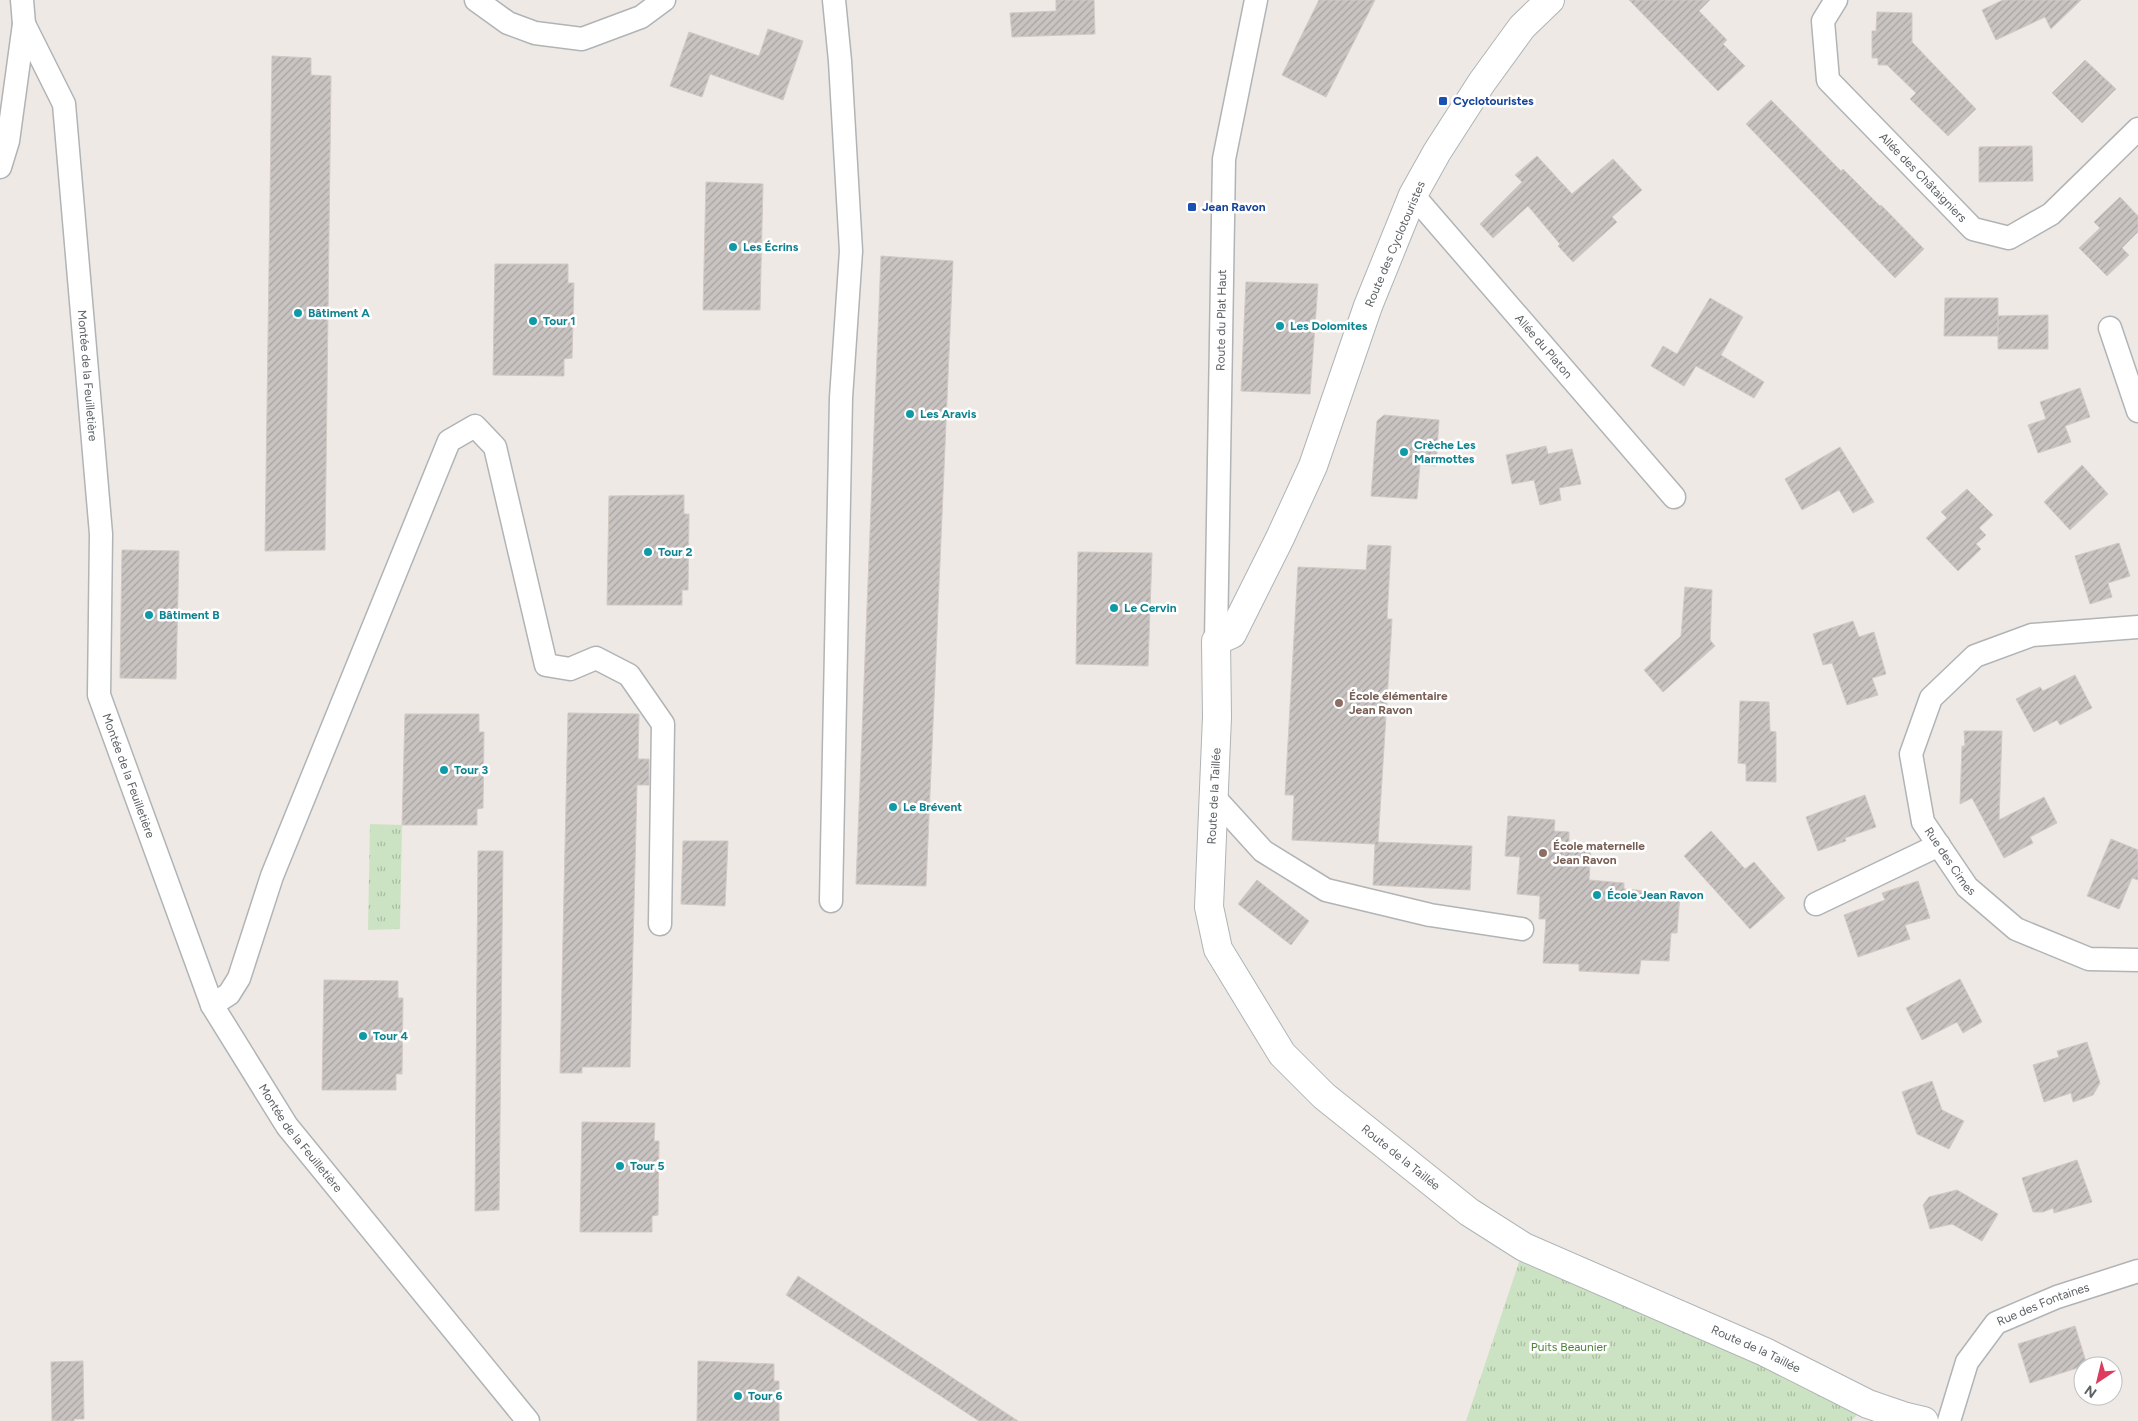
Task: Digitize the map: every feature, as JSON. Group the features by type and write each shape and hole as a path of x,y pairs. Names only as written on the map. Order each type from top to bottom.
{"street":[{"path":"0,167 8,142 24,24 22,0"},
{"path":"476,0 508,23 535,33 582,39 641,17 664,0"},
{"path":"830,901 841,398 851,251 841,80 834,0"},
{"name":"Route du Plat Haut","path":"1216,642 1224,159 1256,0"},
{"name":"Route des Cyclotouristes","path":"1216,642 1232,634 1280,538 1313,466 1368,306 1413,195 1437,152 1482,82 1522,27 1550,0"},
{"name":"Allée des Châtaigniers","path":"1836,0 1823,21 1828,80 1973,229 2009,238 2051,214 2138,128"},
{"name":"Montée de la Feuilletière","path":"24,24 64,104 101,534 99,695 212,1005 287,1126 528,1421"},
{"name":"Allée du Platon","path":"1413,195 1674,497"},
{"path":"2110,328 2136,397"},
{"path":"212,1005 230,994 239,978 272,876 449,440 475,426 495,448 546,665 570,669 596,658 629,674 663,724 660,924"},
{"name":"Rue des Cimes","path":"2138,627 2032,635 1975,656 1931,698 1911,754 1923,822 1967,887 2016,929 2088,959 2138,960"},
{"name":"Route de la Taillée","path":"1216,642 1218,694 1209,907 1218,949 1282,1054 1324,1096 1469,1212 1524,1247 1765,1352 1868,1404 1924,1421"},
{"path":"1214,796 1263,851 1326,890 1430,915 1522,929"},
{"path":"1816,904 1939,845"},
{"name":"Rue des Fontaines","path":"1949,1421 1967,1362 1996,1323 2057,1297 2138,1270"}],"green space":[{"path":"370,824 402,825 400,929 368,930"},
{"name":"Puits Beaunier","path":"1524,1247 1868,1404 1851,1421 1466,1421"}],"building":[{"path":"1056,0 1094,0 1095,34 1012,37 1010,13 1056,11"},
{"path":"1319,0 1375,0 1326,97 1282,75"},
{"path":"1629,0 1710,0 1699,11 1727,40 1723,44 1745,66 1718,91"},
{"path":"2003,0 2081,0 2051,29 2045,17 1996,40 1982,10"},
{"path":"1877,12 1912,13 1912,42 1976,109 1948,136 1910,99 1916,93 1887,65 1878,65 1878,58 1872,58 1872,31 1876,31"},
{"path":"768,29 803,41 783,100 710,74 702,97 670,86 689,32 759,56"},
{"name":"Bâtiment A","path":"272,56 311,58 311,75 331,76 325,550 265,551"},
{"path":"2085,60 2116,89 2082,123 2052,93"},
{"path":"1771,100 1841,171 1843,169 1924,249 1895,278 1746,124"},
{"path":"2032,146 2033,181 1979,182 1979,147"},
{"path":"1537,156 1572,194 1613,159 1642,190 1612,217 1617,222 1573,262 1558,246 1560,244 1528,206 1493,238 1480,224 1522,182 1515,175"},
{"name":"Les Écrins","path":"706,182 763,184 760,310 703,310"},
{"path":"2120,197 2138,216 2138,232 2122,248 2129,255 2107,276 2079,248 2100,228 2094,222"},
{"path":"881,256 953,261 926,886 856,884"},
{"name":"Tour 1","path":"495,264 568,264 568,283 574,283 572,358 564,359 564,376 493,375"},
{"name":"Les Dolomites","path":"1246,282 1318,284 1310,394 1241,391"},
{"path":"1710,298 1743,317 1721,355 1764,382 1754,398 1696,366 1684,386 1651,366 1663,346 1677,354"},
{"path":"1945,298 1998,298 1998,336 1944,336"},
{"path":"2048,315 2048,349 1998,349 1998,316"},
{"path":"2080,388 2090,417 2065,426 2071,442 2038,453 2028,425 2046,419 2040,402"},
{"name":"Crèche Les Marmottes","path":"1384,415 1439,420 1436,466 1420,465 1417,499 1371,496 1377,421"},
{"path":"1546,446 1548,454 1572,449 1581,484 1559,488 1561,500 1540,505 1534,480 1512,484 1506,455"},
{"path":"1840,447 1874,502 1853,513 1839,490 1802,510 1785,479"},
{"path":"2082,465 2108,494 2070,530 2044,502"},
{"path":"1967,489 1993,515 1979,528 1986,535 1976,544 1981,549 1958,571 1926,538 1947,518 1941,512"},
{"name":"Tour 2","path":"684,495 684,514 689,514 688,590 682,590 682,605 607,605 609,496"},
{"path":"2119,543 2130,576 2108,583 2112,597 2090,604 2075,556"},
{"name":"École élémentaire Jean Ravon","path":"1368,545 1391,546 1387,619 1392,619 1378,842 1472,846 1470,890 1373,885 1375,844 1292,840 1294,795 1285,795 1298,567 1366,570"},
{"name":"Bâtiment B","path":"122,550 179,551 176,679 120,678"},
{"name":"Le Cervin","path":"1078,552 1152,553 1148,666 1076,664"},
{"path":"1685,587 1712,590 1710,640 1715,646 1663,692 1644,670 1681,636"},
{"path":"1853,621 1859,637 1874,632 1886,674 1872,678 1878,695 1847,705 1832,663 1823,665 1813,634"},
{"path":"2075,675 2092,708 2060,725 2057,720 2034,732 2016,699 2040,687 2043,691"},
{"path":"1740,701 1769,702 1770,731 1776,732 1776,782 1746,781 1746,764 1738,763"},
{"path":"568,713 639,714 638,759 649,759 649,785 637,785 630,1067 582,1067 582,1073 560,1073"},
{"name":"Tour 3","path":"405,714 479,714 479,732 484,732 483,808 477,809 477,825 402,825"},
{"path":"1964,731 2002,731 1999,820 2044,797 2057,823 2030,837 2033,843 2004,858 1972,798 1960,804 1962,746 1965,746"},
{"path":"1865,795 1876,827 1845,838 1846,841 1818,851 1806,817"},
{"name":"École Jean Ravon","path":"1508,816 1555,820 1554,831 1569,832 1569,845 1591,847 1589,880 1624,883 1624,889 1680,894 1677,933 1671,933 1669,961 1641,960 1639,974 1579,971 1579,964 1543,963 1546,919 1539,919 1540,896 1517,894 1520,857 1505,856"},
{"path":"1711,831 1745,869 1754,862 1785,898 1750,929 1684,856"},
{"path":"2111,839 2138,850 2138,880 2132,878 2119,909 2087,896"},
{"path":"683,841 728,841 725,906 681,904"},
{"path":"478,851 503,851 499,1210 475,1211"},
{"path":"1257,880 1309,921 1291,945 1238,904"},
{"path":"1918,881 1930,918 1905,925 1910,939 1858,957 1844,915 1885,900 1882,893"},
{"path":"1960,979 1982,1022 1963,1033 1957,1022 1922,1040 1906,1008"},
{"name":"Tour 4","path":"324,980 398,981 398,998 403,998 402,1074 396,1074 396,1090 322,1090"},
{"path":"2087,1042 2100,1083 2093,1095 2073,1102 2071,1093 2044,1102 2033,1065 2059,1057 2057,1051"},
{"path":"1932,1081 1942,1110 1964,1121 1949,1149 1917,1134 1902,1092"},
{"name":"Tour 5","path":"582,1122 655,1123 654,1141 659,1141 658,1215 652,1216 652,1232 580,1232"},
{"path":"2077,1160 2092,1202 2054,1213 2053,1208 2043,1212 2033,1212 2022,1178"},
{"path":"1957,1190 1998,1214 1982,1241 1952,1224 1930,1229 1923,1205 1929,1197"},
{"path":"798,1276 1018,1421 979,1421 786,1295"},
{"path":"2075,1326 2084,1356 2073,1356 2073,1369 2030,1383 2018,1344"},
{"path":"83,1361 84,1419 52,1421 51,1362"},
{"name":"Tour 6","path":"698,1361 774,1364 774,1381 779,1381 779,1421 697,1421"}],"place":[{"name":"Cyclotouristes","path":"1443,101"},
{"name":"Jean Ravon","path":"1192,207"},
{"name":"Les Écrins","path":"733,247"},
{"name":"Bâtiment A","path":"298,313"},
{"name":"Tour 1","path":"533,321"},
{"name":"Les Dolomites","path":"1280,326"},
{"name":"Les Aravis","path":"910,414"},
{"name":"Crèche Les Marmottes","path":"1404,452"},
{"name":"Tour 2","path":"648,552"},
{"name":"Le Cervin","path":"1114,608"},
{"name":"Bâtiment B","path":"149,615"},
{"name":"École élémentaire Jean Ravon","path":"1339,703"},
{"name":"Tour 3","path":"444,770"},
{"name":"Le Brévent","path":"893,807"},
{"name":"École maternelle Jean Ravon","path":"1543,853"},
{"name":"École Jean Ravon","path":"1597,895"},
{"name":"Tour 4","path":"363,1036"},
{"name":"Tour 5","path":"620,1166"},
{"name":"Tour 6","path":"738,1396"}]}
